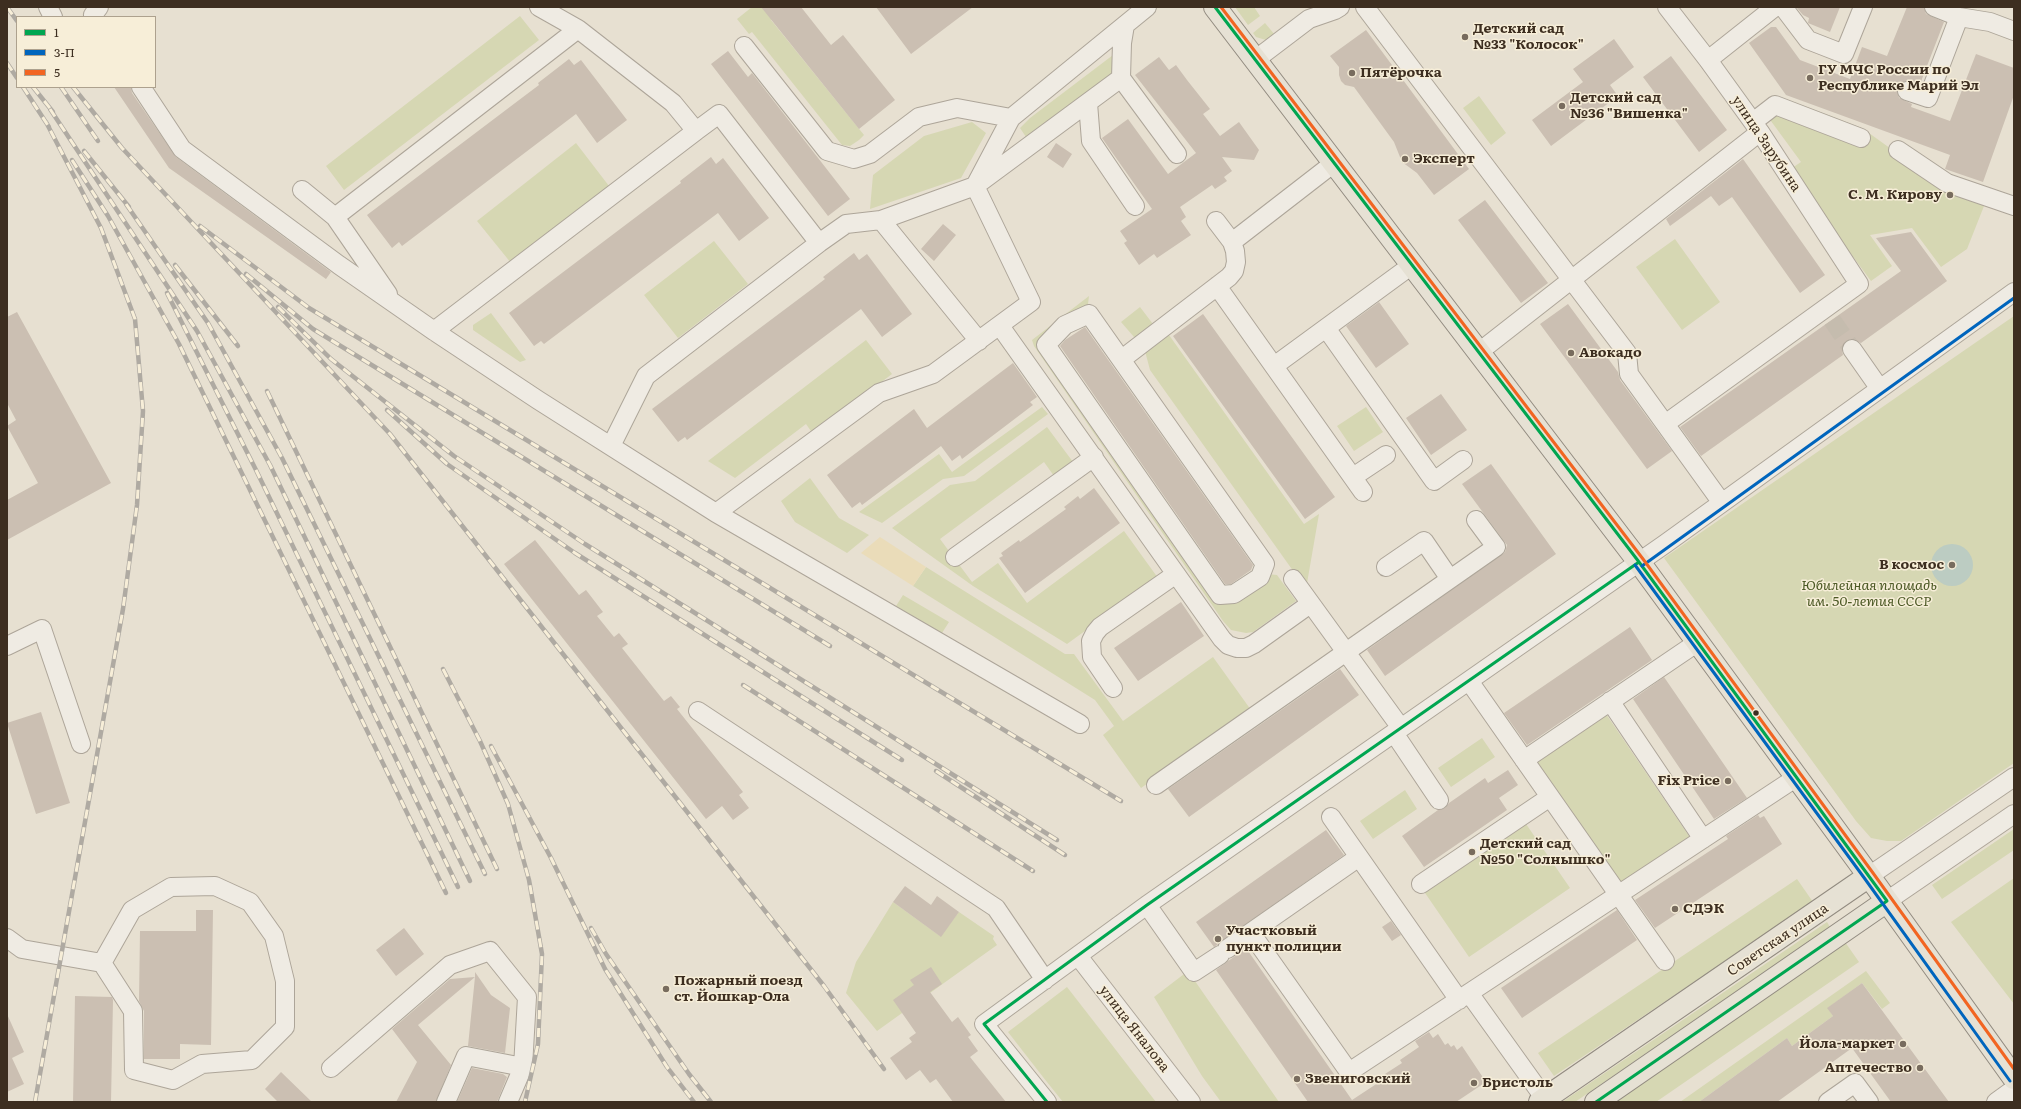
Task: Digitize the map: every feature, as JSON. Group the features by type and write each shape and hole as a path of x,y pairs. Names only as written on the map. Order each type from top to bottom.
{"main road":[{"path":"1215,7 1639,562 1870,876 2014,1078"},
{"name":"Советская улица","path":"1543,1100 1870,876"},
{"name":"Советская улица","path":"1596,1102 1887,901"}],"street":[{"path":"48,7 52,16"},
{"path":"94,16 99,7"},
{"path":"540,7 578,29 673,103 696,132"},
{"path":"975,186 1011,118 1147,7"},
{"path":"1255,60 1309,19 1340,7"},
{"path":"1365,7 1627,353 1629,374 1722,503"},
{"name":"улица Зарубина","path":"1665,424 1828,315 1859,284 1756,127 1708,60 1667,7"},
{"path":"1708,60 1775,7"},
{"path":"1783,7 1808,40 1844,54 1863,7"},
{"path":"1934,7 1959,16 1990,22 2013,29"},
{"path":"1907,91 1928,98 1959,16"},
{"path":"1125,25 1121,78 1178,154"},
{"path":"336,217 578,29"},
{"path":"744,46 827,151 854,159 870,154 919,117 957,108 1011,118"},
{"path":"611,446 646,376 819,243 846,224 882,220 975,186 1121,78"},
{"path":"142,88 182,149 339,265 434,331 716,513 1080,724"},
{"path":"1088,103 1091,141 1135,206"},
{"path":"1479,352 1572,279 1756,127 1775,105 1862,138"},
{"path":"434,331 719,114 819,243"},
{"path":"1898,150 1946,183 2014,206"},
{"path":"1232,242 1334,163"},
{"path":"716,513 879,393 933,374 1031,302 975,186"},
{"path":"302,190 336,217 394,303"},
{"path":"882,220 979,341"},
{"path":"1122,359 1229,277 1234,271 1235,251 1232,242 1216,221"},
{"path":"1274,366 1412,265"},
{"path":"1217,286 1363,492"},
{"path":"1046,1102 984,1024 1147,905 1639,562 2014,292"},
{"path":"1089,314 1122,359 1265,564 1260,577 1234,594 1220,595 1046,345 1065,325 1089,314"},
{"path":"1000,326 1222,639 1228,645 1237,648 1246,648 1254,644 1310,604"},
{"path":"1326,328 1434,481 1463,460"},
{"path":"1852,349 1880,389"},
{"path":"1353,477 1386,455"},
{"path":"955,557 1094,457"},
{"path":"1156,785 1496,547 1476,520"},
{"path":"1386,567 1424,541 1450,579"},
{"path":"1114,688 1092,657 1091,641 1094,633 1100,627 1176,574"},
{"path":"1293,579 1346,652 1397,730 1439,800"},
{"path":"7,646 42,629 80,744"},
{"path":"1524,760 1698,642"},
{"path":"1469,681 1665,961"},
{"path":"1610,701 1703,839"},
{"path":"698,711 996,908 1045,980"},
{"path":"1251,933 1349,1072 1797,777"},
{"name":"Советская улица","path":"1870,876 2014,777"},
{"path":"1421,884 1550,797"},
{"name":"Советская улица","path":"1887,901 2014,814"},
{"path":"1331,817 1359,857 1543,1100"},
{"path":"1147,905 1194,972 1359,857"},
{"path":"7,938 22,949 102,963 133,1010 134,1070 173,1080 202,1064 252,1060 285,1026 285,980 274,936 250,902 215,886 171,886 132,910 102,963"},
{"path":"331,1068 450,965 490,951 527,997 522,1067 508,1102"},
{"name":"улица Яналова","path":"1078,956 1191,1102"},
{"path":"446,1102 466,1056 522,1067"},
{"path":"1828,1102 1855,1083 1869,1102"},
{"path":"1996,1102 2014,1089"}],"green space":[{"path":"752,7 787,7 771,20 864,135 859,140 850,146 842,145 752,32 749,34 737,19"},
{"path":"1235,7 1254,7 1260,16 1248,25"},
{"path":"520,16 539,40 344,190 326,166"},
{"path":"1265,23 1275,35 1266,40 1256,37 1253,33"},
{"path":"1117,52 1117,70 1026,137 1020,128 1030,118"},
{"path":"1479,96 1506,133 1491,145 1463,108"},
{"path":"1791,101 1862,128 1944,187 1986,201 1967,249 1941,267 1912,228 1870,235 1892,266 1871,281 1789,170 1801,162 1768,117"},
{"path":"972,122 986,133 961,178 870,209 873,175 924,136"},
{"path":"576,143 609,186 511,263 477,221"},
{"path":"1675,239 1720,302 1682,330 1636,267"},
{"path":"714,241 748,284 678,338 644,295"},
{"path":"1089,296 1087,312 1051,336 1222,600 1267,574 1277,575 1296,601 1253,632 1246,633 1231,630 1223,621 1034,346 1032,340"},
{"path":"1140,307 1156,328 1142,336 1134,337 1121,322"},
{"path":"491,313 526,360 520,362 473,330 473,325"},
{"name":"Юбилейная площадь им. 50-летия СССР","path":"2014,316 2014,763 1901,841 1887,841 1871,838 1856,821 1664,558"},
{"path":"1169,335 1304,524 1319,514 1306,589 1150,370 1145,351"},
{"path":"866,340 892,374 813,434 806,424 735,478 708,461"},
{"path":"1042,407 1048,414 964,476 943,479 882,523 859,512 939,454 952,472"},
{"path":"1366,407 1383,432 1354,451 1337,426"},
{"path":"1047,427 1073,462 1054,476 1044,462 940,539 972,582 998,563 1027,603 1124,531 1158,578 1067,644 973,586 892,528 950,485 975,481"},
{"path":"810,478 839,518 869,535 847,553 795,522 781,501"},
{"path":"926,567 1065,654 1074,654 1123,721 1213,657 1251,710 1141,788 1103,735 1114,726 1095,700 913,586"},
{"path":"903,595 949,622 942,633 896,606"},
{"path":"1606,714 1691,839 1621,887 1536,761"},
{"path":"1482,738 1495,757 1451,787 1438,768"},
{"path":"1405,790 1417,809 1373,839 1360,821"},
{"path":"1524,821 1570,888 1469,957 1423,890"},
{"path":"2014,829 2014,850 1942,899 1932,885"},
{"path":"2014,878 2014,1004 1951,922"},
{"path":"1797,879 1813,902 1554,1076 1538,1053"},
{"path":"893,902 940,936 959,912 994,936 993,939 997,945 877,1031 846,993 856,962"},
{"path":"1827,922 1830,927 1575,1102 1562,1102"},
{"path":"1845,942 1859,962 1656,1102 1611,1102"},
{"path":"1188,971 1279,1102 1221,1102 1202,1076 1154,997"},
{"path":"1866,971 1890,1003 1882,1009 1862,983 1828,1008 1833,1016 1792,1046 1787,1038 1699,1102 1680,1102"},
{"path":"1067,987 1156,1102 1063,1102 1008,1032"}],"sand":[{"path":"880,537 926,567 913,586 861,553"}],"shaded area":[{"path":"1952,544 1967,550 1973,565 1967,580 1952,586 1937,580 1931,565 1937,550"}],"building":[{"path":"761,7 801,7 831,45 843,35 895,100 859,129"},
{"path":"876,7 973,7 911,54"},
{"path":"1796,7 1840,7 1830,32 1808,23 1809,18 1803,15"},
{"path":"1907,7 1924,7 1926,14 1944,22 1920,84 1905,81 1897,87 1899,98 1912,104 1911,107 1950,121 1976,54 2014,68 2014,95 1983,182 1945,169 1950,155 1786,95 1749,43 1771,27 1776,27 1800,60 1850,79 1862,47 1887,56"},
{"path":"1366,30 1469,169 1434,195 1417,173 1402,162 1394,142 1354,87 1345,85 1341,81 1339,67 1330,56"},
{"path":"1614,39 1634,67 1610,85 1618,96 1551,146 1532,120 1583,82 1573,69"},
{"path":"728,51 748,77 752,73 850,199 828,216 711,64"},
{"path":"1671,56 1727,130 1699,152 1643,77"},
{"path":"1159,57 1169,70 1176,65 1210,109 1203,114 1220,136 1239,122 1259,150 1254,160 1222,157 1232,171 1224,177 1227,181 1215,189 1212,185 1180,207 1186,217 1181,221 1191,235 1157,258 1154,254 1139,265 1124,243 1127,241 1120,231 1152,209 1102,138 1128,119 1168,174 1196,153 1135,75"},
{"path":"569,59 574,65 581,60 627,120 597,143 576,114 402,246 399,242 392,248 367,215 539,85 538,83"},
{"path":"115,88 131,88 132,93 176,157 331,272 326,279 169,168"},
{"path":"1056,143 1072,154 1063,168 1047,157"},
{"path":"711,157 716,164 723,158 769,218 739,241 718,213 544,344 541,341 534,346 509,313 681,183 680,181"},
{"path":"1743,159 1825,275 1800,293 1732,197 1719,206 1711,196 1670,226 1666,219"},
{"path":"1485,200 1548,283 1521,303 1458,220"},
{"path":"943,224 956,235 934,261 921,249"},
{"path":"1911,232 1947,281 1861,343 1851,339 1846,341 1842,350 1843,355 1701,456 1680,427 1901,271 1876,238"},
{"path":"854,253 859,260 867,254 912,314 882,337 861,309 687,440 685,437 678,442 652,409 825,279 823,277"},
{"path":"1379,302 1409,344 1376,368 1346,326"},
{"path":"1568,304 1618,372 1620,380 1672,451 1647,469 1540,324"},
{"path":"17,312 111,483 7,540 7,500 38,483 7,426 16,420 7,403 7,317"},
{"path":"1203,314 1335,497 1305,519 1173,336"},
{"path":"1085,327 1253,565 1251,570 1231,584 1225,584 1060,346 1065,340"},
{"path":"1013,363 1037,397 1030,402 1033,405 962,459 960,455 952,461 941,446 862,505 860,502 852,508 827,475 914,409 927,428"},
{"path":"1441,394 1467,430 1431,455 1406,418"},
{"path":"1491,464 1556,554 1385,676 1367,650 1505,552 1507,545 1462,484"},
{"path":"1094,488 1120,523 1025,593 999,558 1003,556 1001,553 1019,540 1020,542 1066,509 1064,507 1078,496 1080,499"},
{"path":"535,540 579,595 586,590 603,612 597,616 614,637 619,633 628,644 622,648 664,701 671,696 680,707 677,709 743,792 739,795 749,808 733,820 722,806 706,819 504,564"},
{"path":"1181,602 1204,636 1138,681 1114,648"},
{"path":"1630,627 1652,660 1527,745 1504,713"},
{"path":"1340,669 1359,695 1189,817 1168,789"},
{"path":"1664,677 1747,798 1714,819 1633,699"},
{"path":"41,712 70,803 36,814 7,723"},
{"path":"1508,770 1518,785 1499,798 1507,810 1424,867 1402,836 1438,810 1445,808 1449,803 1485,778 1488,783"},
{"path":"1758,815 1760,818 1764,816 1782,844 1655,928 1635,900 1728,839 1726,836"},
{"path":"1326,830 1344,855 1214,947 1196,922"},
{"path":"905,886 931,905 937,896 959,912 941,937 893,902"},
{"path":"196,910 213,910 211,1045 180,1044 180,1059 144,1059 144,1011 139,1001 140,931 196,931"},
{"path":"1617,910 1637,940 1522,1018 1501,988"},
{"path":"1391,921 1401,935 1392,941 1382,927"},
{"path":"404,928 424,954 396,976 376,950"},
{"path":"1246,948 1352,1100 1387,1077 1385,1074 1402,1063 1400,1060 1419,1047 1415,1041 1429,1032 1433,1038 1438,1034 1445,1045 1448,1043 1451,1047 1454,1045 1457,1050 1462,1046 1486,1082 1456,1102 1308,1102 1216,970"},
{"path":"931,967 942,984 930,992 952,1022 958,1017 971,1035 968,1037 978,1051 970,1057 1006,1102 953,1102 936,1079 930,1083 920,1070 906,1080 890,1058 912,1042 909,1038 916,1033 893,1000 914,985 910,980"},
{"path":"475,972 491,995 510,1008 505,1053 468,1046"},
{"path":"475,977 418,1025 451,1065 436,1102 396,1102 417,1062 392,1029 450,979"},
{"path":"1862,983 1949,1102 1891,1102 1852,1048 1777,1102 1699,1102 1787,1038 1792,1046 1833,1016 1827,1008"},
{"path":"75,996 112,997 111,1102 73,1102"},
{"path":"7,1014 24,1052 12,1058 24,1084 7,1092"},
{"path":"472,1068 503,1074 507,1077 497,1102 457,1102"},
{"path":"281,1072 312,1102 278,1102 265,1089"}],"tunnel":[{"path":"1832,320 1852,349"}],"railway":[{"path":"7,7 16,20"},
{"path":"7,63 16,76"},
{"path":"24,88 49,127"},
{"path":"34,88 53,112"},
{"path":"62,88 98,141"},
{"path":"74,88 122,148 390,434 824,986 884,1069"},
{"path":"50,109 197,331 270,465 470,881"},
{"path":"35,1102 123,609 137,505 143,411 135,319 101,228 46,122"},
{"path":"84,151 129,207"},
{"path":"72,160 108,216 179,344 446,893"},
{"path":"126,204 208,323 282,458 485,874"},
{"path":"200,226 309,308 1121,801"},
{"path":"175,265 238,346"},
{"path":"246,274 313,329 830,646"},
{"path":"167,293 256,470 458,887"},
{"path":"278,307 331,359 454,456 585,544 1057,840"},
{"path":"267,391 497,869"},
{"path":"387,410 447,464 575,553 902,760"},
{"path":"443,669 480,741 508,804 529,880 542,954 538,1044 525,1102"},
{"path":"743,685 1033,871"},
{"path":"491,746 551,858 605,969 667,1067 694,1102"},
{"path":"936,771 1065,855"},
{"path":"591,928 606,954 689,1074 711,1102"}],"transit line":[{"name":"1","path":"1215,7 1639,562 1887,901 1596,1102"},
{"name":"5","path":"1221,7 1643,559 1873,873 2014,1069"},
{"name":"3-П","path":"1642,566 2014,298"},
{"name":"1","path":"1047,1102 984,1024 1147,905 1639,562"},
{"name":"3-П","path":"1635,565 1865,879 2010,1081"}],"place":[{"name":"Детский сад №33 \"Колосок\"","path":"1465,37"},
{"name":"Пятёрочка","path":"1352,73"},
{"name":"ГУ МЧС России по Республике Марий Эл","path":"1810,78"},
{"name":"Детский сад №36 \"Вишенка\"","path":"1562,106"},
{"name":"Эксперт","path":"1405,159"},
{"name":"С. М. Кирову","path":"1950,195"},
{"name":"Авокадо","path":"1571,353"},
{"name":"В космос","path":"1952,565"},
{"name":"Fix Price","path":"1728,781"},
{"name":"Детский сад №50 \"Солнышко\"","path":"1472,852"},
{"name":"СДЭК","path":"1675,909"},
{"name":"Участковый пункт полиции","path":"1218,939"},
{"name":"Пожарный поезд ст. Йошкар-Ола","path":"666,989"},
{"name":"Йола-маркет","path":"1903,1044"},
{"name":"Аптечество","path":"1920,1068"},
{"name":"Звениговский","path":"1297,1079"},
{"name":"Бристоль","path":"1474,1083"}]}
